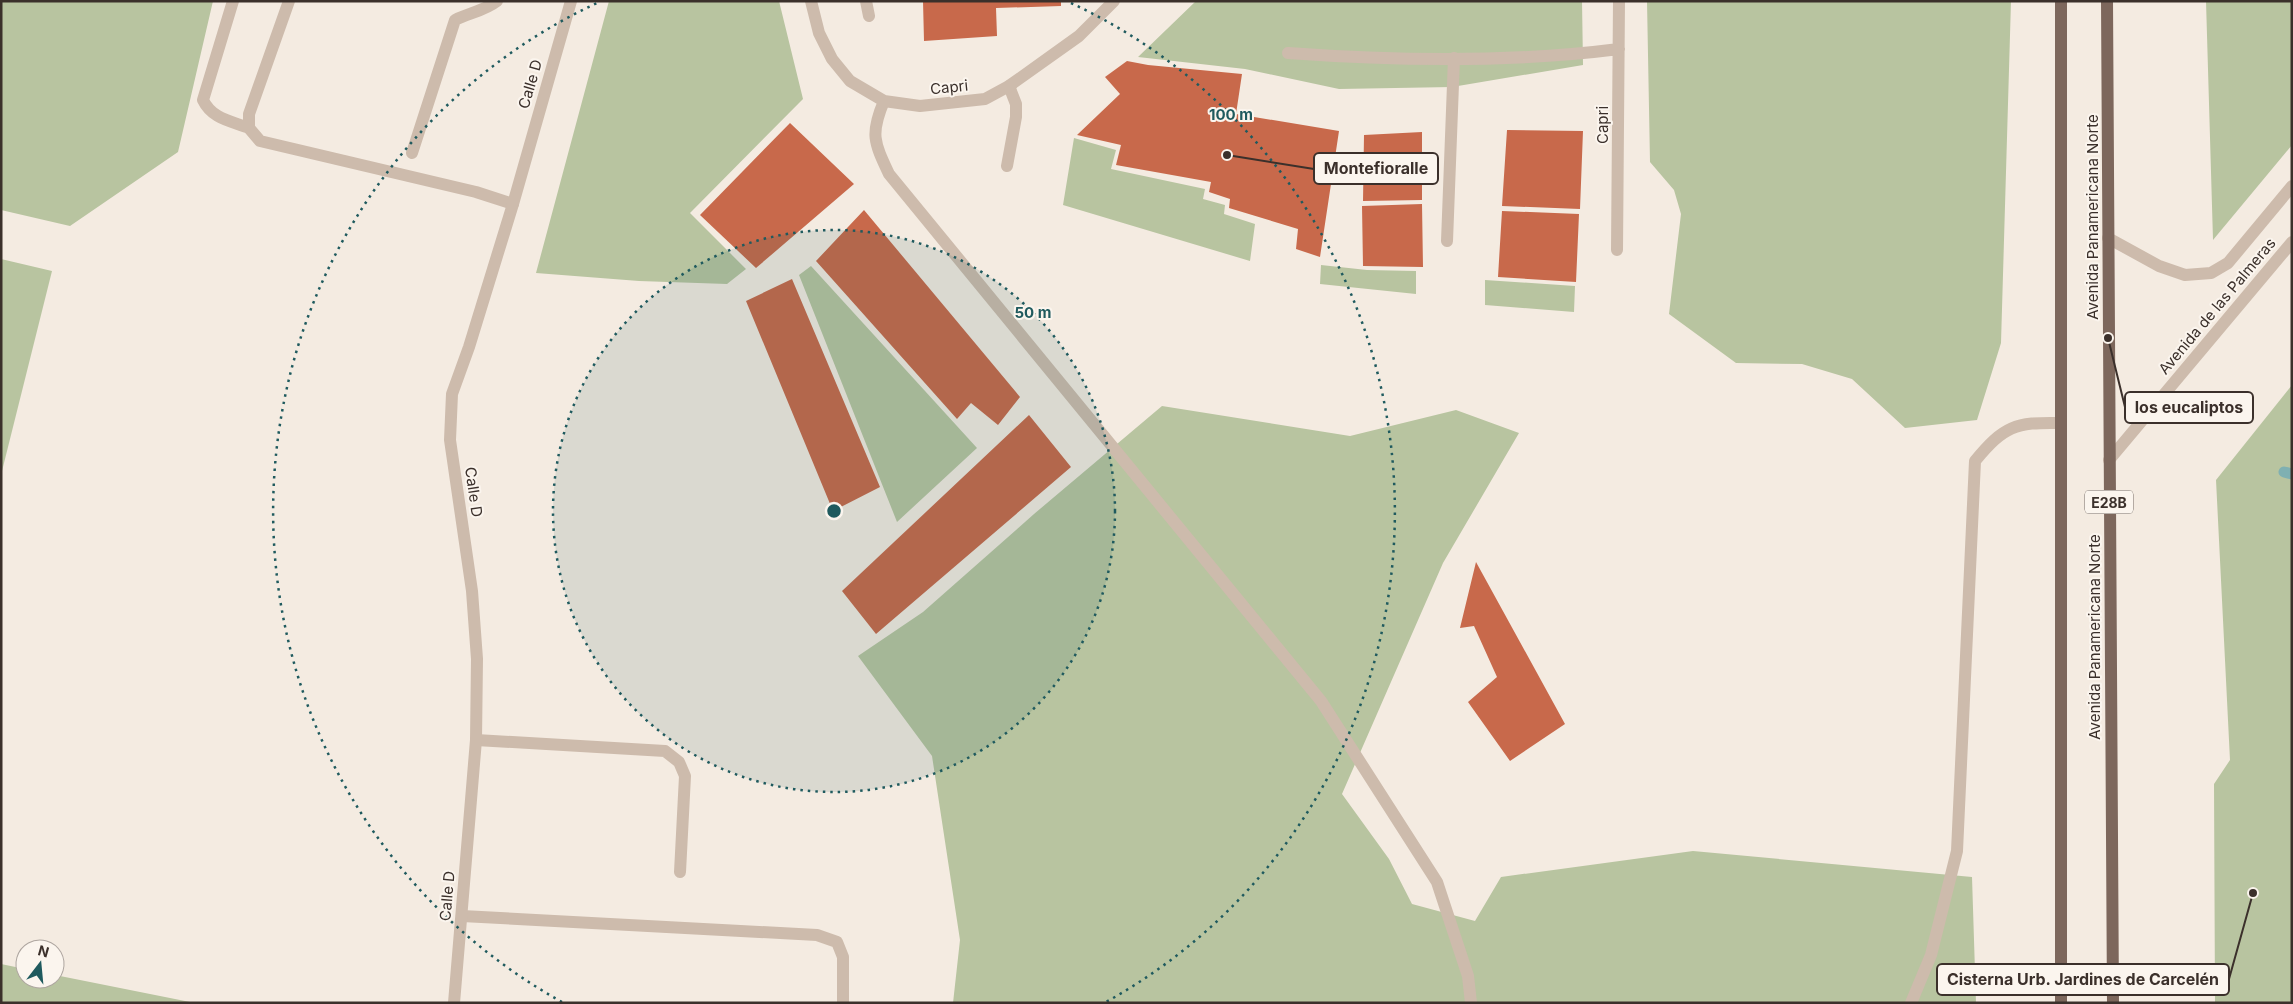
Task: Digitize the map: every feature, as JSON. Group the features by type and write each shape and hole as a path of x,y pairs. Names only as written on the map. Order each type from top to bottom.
{"main road":[{"name":"Avenida Panamericana Norte","path":"2060,1 2061,1003"},
{"name":"Avenida Panamericana Norte","path":"2107,1 2113,1003"}],"street":[{"path":"233,1 203,100 208,110 214,115 249,128 260,141 476,192 513,204"},
{"path":"249,128 249,114 288,1"},
{"path":"412,152 455,20 464,15 486,9 497,1"},
{"name":"Calle D","path":"454,1003 476,740 477,659 472,591 450,440 452,394 469,347 513,204 571,1"},
{"name":"Capri","path":"811,1 819,33 832,59 850,81 884,101 920,106 985,99 1009,86 1079,36 1114,1"},
{"path":"866,1 869,16"},
{"name":"Capri","path":"1617,250 1619,1"},
{"path":"1288,53 1353,58 1454,58 1566,56 1618,49"},
{"path":"1447,242 1454,58"},
{"path":"1006,166 1016,117 1016,104 1009,86"},
{"path":"884,101 875,123 876,146 889,174 1326,709 1438,882 1468,976 1471,1003"},
{"name":"Avenida de las Palmeras","path":"2108,238 2159,266 2185,275 2211,273 2228,263 2292,186"},
{"name":"Avenida de las Palmeras","path":"2109,460 2292,242"},
{"path":"1911,1003 1931,955 1957,851 1975,461 1994,438 2015,426 2038,422 2060,423"},
{"path":"476,740 665,750 679,762 685,776 680,872"},
{"path":"462,916 816,935 837,942 843,957 843,1003"}],"green space":[{"path":"1,1 213,1 178,152 70,226 1,210"},
{"path":"609,1 779,1 803,99 690,213 746,269 727,284 639,281 536,273"},
{"path":"1196,1 1582,1 1583,65 1452,87 1339,89 1245,69 1138,57"},
{"path":"1647,1 2011,1 2001,343 1977,420 1905,428 1852,379 1802,364 1736,363 1669,314 1681,214 1674,190 1650,162"},
{"path":"2206,1 2292,1 2292,145 2213,240"},
{"path":"1074,138 1116,150 1111,169 1205,189 1203,199 1225,205 1224,214 1255,224 1250,261 1063,205"},
{"path":"1,259 52,271 1,475"},
{"path":"1321,265 1367,270 1416,271 1416,294 1320,284"},
{"path":"811,266 977,448 897,522 799,275"},
{"path":"1485,280 1575,286 1574,312 1485,305"},
{"path":"2292,385 2292,1003 2215,1003 2214,784 2230,760 2216,480"},
{"path":"1162,406 1350,436 1456,410 1519,433 1443,563 1342,794 1389,859 1412,904 1475,921 1501,877 1693,851 1972,877 1976,1003 953,1003 960,940 932,756 858,656 923,612 1034,514"},
{"path":"1,964 15,967 15,989 65,989 65,977 195,1003 1,1003"}],"building":[{"path":"923,1 1061,1 1061,6 996,8 997,36 924,41"},
{"path":"1127,61 1148,65 1242,74 1236,114 1339,131 1320,257 1296,249 1298,229 1229,208 1230,199 1209,192 1211,182 1116,165 1121,145 1077,135 1120,94 1105,77"},
{"path":"790,123 854,184 756,268 700,215"},
{"path":"1507,130 1583,131 1580,209 1502,206"},
{"path":"1422,132 1422,200 1363,201 1364,135"},
{"path":"1422,204 1423,267 1363,266 1362,206"},
{"path":"864,210 1020,397 998,425 971,403 957,419 816,261"},
{"path":"1502,211 1579,214 1576,282 1498,277"},
{"path":"792,279 880,487 833,511 746,301"},
{"path":"1029,415 1071,467 876,634 842,591"},
{"path":"1476,562 1565,724 1510,761 1468,702 1497,677 1474,626 1460,628"}],"waterway":[{"path":"2284,472 2292,474"}],"place":[{"name":"Montefioralle","path":"1227,155"},
{"name":"los eucaliptos","path":"2108,338"},
{"name":"Cisterna Urb. Jardines de Carcelén","path":"2253,893"}]}
